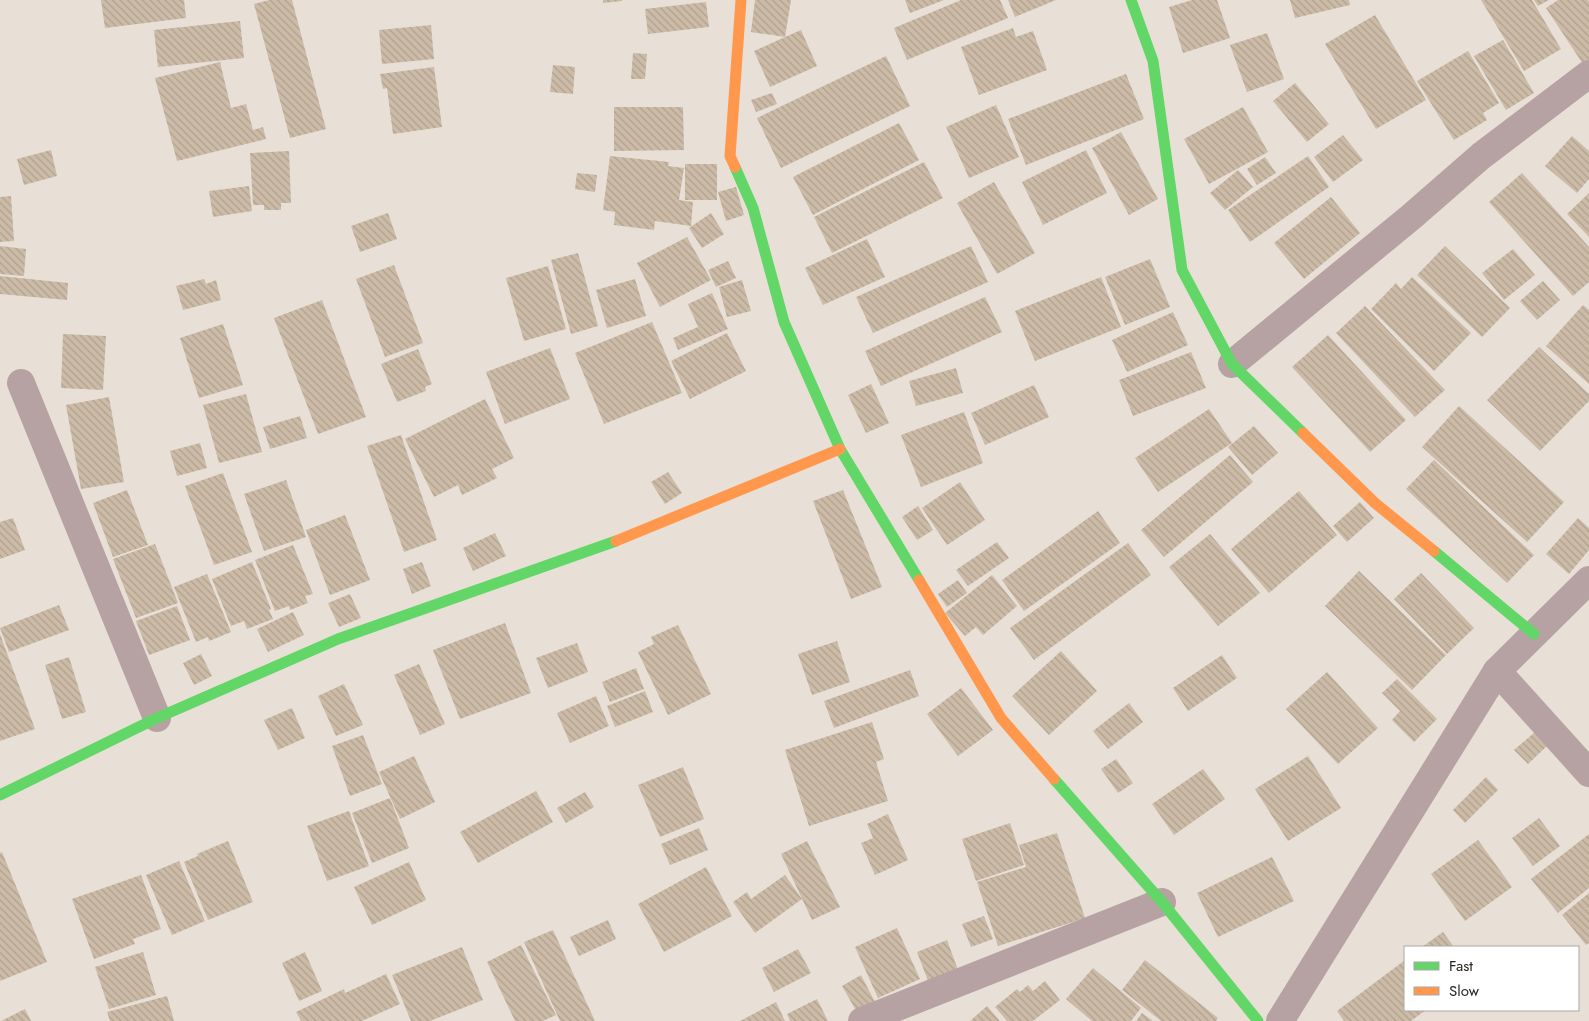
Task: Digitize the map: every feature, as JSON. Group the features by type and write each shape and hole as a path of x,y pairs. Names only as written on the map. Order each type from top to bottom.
{"street":[{"path":"741,0 730,156 753,208 784,322 840,448 1001,718 1162,902 1258,1021"},
{"path":"1131,0 1153,61 1182,270 1232,364 1375,503 1534,634"},
{"path":"1232,364 1411,217 1481,156 1589,74"},
{"path":"21,383 157,718"},
{"path":"0,795 157,718 338,639 626,537 840,448"},
{"path":"1280,1021 1497,670 1589,580"},
{"path":"1497,670 1589,773"},
{"path":"862,1021 1162,902"}],"building":[{"path":"101,0 184,0 186,18 105,28"},
{"path":"269,0 292,0 326,129 290,138 254,4"},
{"path":"603,0 622,0 622,1 603,3"},
{"path":"755,0 791,0 785,37 751,32"},
{"path":"905,0 944,0 910,13"},
{"path":"961,0 1000,0 1008,18 907,60 894,28"},
{"path":"1008,0 1056,0 1015,17"},
{"path":"1192,0 1217,0 1230,38 1183,53 1169,7"},
{"path":"1290,0 1349,0 1350,5 1295,18"},
{"path":"1481,0 1532,0 1561,49 1524,71"},
{"path":"1534,0 1549,0 1538,6"},
{"path":"1558,0 1588,0 1589,2 1589,60 1583,64 1546,8"},
{"path":"706,2 709,27 648,34 645,9"},
{"path":"1375,15 1426,100 1376,129 1325,44"},
{"path":"240,21 244,58 158,67 154,30"},
{"path":"431,25 434,59 382,64 379,30"},
{"path":"1013,28 1016,37 1033,31 1047,70 979,95 961,47"},
{"path":"801,30 817,66 770,87 754,51"},
{"path":"1267,33 1284,79 1247,92 1230,45"},
{"path":"1503,40 1534,93 1506,110 1474,56"},
{"path":"1468,51 1499,103 1483,113 1487,120 1454,140 1417,81"},
{"path":"633,53 647,54 645,79 631,79"},
{"path":"886,56 910,106 781,168 757,118"},
{"path":"220,62 231,108 246,104 253,130 263,127 266,139 177,161 155,78"},
{"path":"553,65 575,67 573,94 550,92"},
{"path":"434,67 442,127 393,134 387,88 383,89 380,74"},
{"path":"1126,74 1144,119 1026,165 1008,119"},
{"path":"1295,83 1329,124 1307,142 1273,101"},
{"path":"772,93 777,104 756,112 751,100"},
{"path":"996,105 1019,157 969,178 946,127"},
{"path":"614,107 683,107 684,150 614,151"},
{"path":"1243,107 1268,152 1209,184 1184,139"},
{"path":"899,123 919,160 813,215 793,177"},
{"path":"1121,132 1158,199 1129,215 1092,148"},
{"path":"1343,135 1363,160 1333,182 1314,157"},
{"path":"1572,136 1589,151 1589,179 1577,193 1545,166"},
{"path":"51,150 57,176 24,185 17,159"},
{"path":"1086,150 1107,193 1043,225 1022,182"},
{"path":"289,151 291,203 281,203 281,210 264,210 264,205 253,205 250,153"},
{"path":"610,156 669,162 668,166 684,168 679,200 693,202 691,226 655,221 654,230 614,225 615,212 603,210"},
{"path":"1308,156 1329,187 1250,242 1228,210"},
{"path":"1265,157 1276,173 1257,185 1247,169"},
{"path":"924,162 943,198 832,253 814,217"},
{"path":"685,164 717,164 717,200 685,200"},
{"path":"1238,170 1253,187 1225,210 1210,193"},
{"path":"577,173 597,175 595,192 575,189"},
{"path":"1522,173 1589,247 1589,282 1573,296 1489,202"},
{"path":"994,182 1035,253 997,274 957,203"},
{"path":"249,186 252,211 213,217 209,191"},
{"path":"736,187 744,215 726,221 718,192"},
{"path":"1589,193 1589,237 1567,214"},
{"path":"11,196 14,241 0,242 0,197"},
{"path":"1331,197 1360,233 1304,279 1274,243"},
{"path":"388,213 397,239 360,252 351,226"},
{"path":"711,213 724,234 702,248 689,228"},
{"path":"687,237 711,280 660,307 637,263"},
{"path":"867,239 885,277 823,305 805,268"},
{"path":"0,246 26,249 24,276 0,274"},
{"path":"971,246 988,282 873,333 856,297"},
{"path":"1445,246 1510,308 1482,337 1417,275"},
{"path":"1513,249 1535,275 1504,300 1482,273"},
{"path":"578,253 598,326 571,334 551,260"},
{"path":"1150,259 1170,307 1125,325 1105,277"},
{"path":"728,261 736,278 716,287 708,270"},
{"path":"394,265 423,343 385,357 356,279"},
{"path":"548,266 566,329 524,341 506,278"},
{"path":"0,276 68,283 67,300 0,294"},
{"path":"1101,277 1121,327 1035,361 1015,311"},
{"path":"1412,277 1471,333 1434,371 1371,309 1396,283 1401,289"},
{"path":"204,279 206,284 216,280 221,300 183,310 176,286"},
{"path":"635,279 646,316 607,328 596,290"},
{"path":"742,280 751,311 727,317 719,287"},
{"path":"1543,281 1560,300 1537,320 1520,301"},
{"path":"712,293 728,329 678,350 673,338 698,327 688,304"},
{"path":"985,297 1002,332 881,386 865,351"},
{"path":"322,300 366,417 318,434 274,318"},
{"path":"1583,305 1589,310 1589,384 1546,346"},
{"path":"1365,306 1445,390 1415,417 1336,333"},
{"path":"1173,312 1188,345 1127,372 1112,340"},
{"path":"652,322 682,393 604,424 575,353"},
{"path":"223,324 243,385 199,398 180,338"},
{"path":"727,333 746,371 690,399 671,361"},
{"path":"63,334 106,336 103,390 61,388"},
{"path":"1328,335 1406,420 1370,452 1292,367"},
{"path":"1539,347 1589,394 1589,401 1540,451 1487,400"},
{"path":"550,348 570,399 505,424 486,372"},
{"path":"418,349 432,384 425,387 426,391 397,402 381,364"},
{"path":"1191,352 1206,388 1133,416 1119,380"},
{"path":"956,368 963,393 916,406 909,381"},
{"path":"871,384 889,423 866,433 848,395"},
{"path":"1034,385 1049,417 985,445 971,413"},
{"path":"246,394 262,452 219,463 203,405"},
{"path":"109,397 124,482 81,489 66,405"},
{"path":"485,399 514,458 492,469 497,478 462,495 458,485 434,497 405,439"},
{"path":"1459,406 1564,502 1527,542 1422,447"},
{"path":"1209,409 1232,443 1158,492 1135,458"},
{"path":"964,412 983,463 921,487 901,435"},
{"path":"300,416 307,438 270,449 263,427"},
{"path":"1254,426 1278,453 1252,475 1228,447"},
{"path":"401,435 437,540 404,552 367,446"},
{"path":"200,443 207,468 177,476 170,451"},
{"path":"1230,455 1253,482 1164,557 1141,530"},
{"path":"1434,460 1534,555 1507,583 1406,489"},
{"path":"668,472 682,493 665,504 651,482"},
{"path":"223,473 252,552 214,565 185,486"},
{"path":"286,480 306,537 264,551 244,494"},
{"path":"960,482 985,520 947,545 922,508"},
{"path":"127,490 148,545 113,557 93,503"},
{"path":"843,490 882,587 851,599 813,501"},
{"path":"1299,491 1337,535 1269,593 1231,549"},
{"path":"1360,502 1374,518 1347,542 1333,526"},
{"path":"918,506 933,530 917,540 902,517"},
{"path":"1098,511 1120,543 1024,611 1002,580"},
{"path":"345,515 370,580 330,595 306,530"},
{"path":"13,518 25,550 0,559 0,522"},
{"path":"1578,518 1589,528 1589,550 1569,574 1546,554"},
{"path":"495,533 506,556 473,571 463,548"},
{"path":"1210,534 1260,593 1218,626 1169,567"},
{"path":"997,542 1009,558 968,586 956,570"},
{"path":"1128,543 1151,575 1034,660 1010,628"},
{"path":"155,544 178,603 136,618 113,559"},
{"path":"293,545 313,594 305,596 308,603 290,610 289,606 275,611 255,560"},
{"path":"252,562 271,609 269,610 273,619 247,629 244,621 231,626 212,579"},
{"path":"422,562 431,586 412,594 403,569"},
{"path":"1359,571 1446,655 1412,690 1325,606"},
{"path":"1421,573 1474,628 1447,654 1394,599"},
{"path":"207,574 231,632 209,641 208,637 196,642 174,587"},
{"path":"992,575 1017,606 983,635 976,627 965,636 945,613"},
{"path":"958,580 967,593 947,607 938,594"},
{"path":"350,594 361,618 339,627 328,603"},
{"path":"59,605 69,630 9,652 0,628"},
{"path":"177,606 190,640 149,655 136,621"},
{"path":"293,612 304,635 268,652 257,629"},
{"path":"505,623 531,693 460,719 433,650"},
{"path":"678,625 711,694 668,715 638,652 654,644 651,637"},
{"path":"0,634 35,729 0,741"},
{"path":"837,641 850,682 812,695 798,654"},
{"path":"577,643 588,672 548,688 536,658"},
{"path":"1061,651 1097,691 1049,735 1012,696"},
{"path":"201,654 212,676 194,685 183,663"},
{"path":"1222,655 1237,678 1188,711 1173,688"},
{"path":"69,657 86,712 62,719 45,665"},
{"path":"419,664 445,724 420,735 394,675"},
{"path":"636,668 644,689 610,702 602,682"},
{"path":"910,670 919,696 834,728 824,701"},
{"path":"1327,672 1378,728 1338,764 1286,709"},
{"path":"1397,679 1437,719 1414,742 1392,720 1400,711 1382,693"},
{"path":"344,684 363,725 336,736 318,696"},
{"path":"961,688 993,730 958,756 927,714"},
{"path":"645,691 653,712 615,727 607,706"},
{"path":"596,696 609,726 570,743 557,713"},
{"path":"1129,703 1143,722 1108,749 1093,731"},
{"path":"292,708 305,738 278,750 264,720"},
{"path":"872,722 884,759 876,762 888,801 809,826 785,750"},
{"path":"1535,732 1547,746 1528,764 1514,750"},
{"path":"363,735 382,784 350,796 332,746"},
{"path":"414,756 435,802 400,819 379,772"},
{"path":"1308,756 1341,808 1288,841 1255,789"},
{"path":"1116,759 1133,783 1118,793 1101,769"},
{"path":"683,767 704,819 660,837 638,785"},
{"path":"1203,769 1225,799 1174,835 1152,804"},
{"path":"1486,777 1498,790 1465,823 1453,810"},
{"path":"536,791 553,822 478,863 460,832"},
{"path":"585,792 594,807 566,823 557,808"},
{"path":"390,798 409,848 372,863 352,813"},
{"path":"349,811 369,866 327,881 307,826"},
{"path":"888,814 908,860 875,875 861,843 873,838 867,824"},
{"path":"1539,818 1560,846 1533,866 1512,838"},
{"path":"1010,823 1024,865 976,881 962,839"},
{"path":"699,828 708,850 670,865 661,844"},
{"path":"1057,833 1085,918 998,946 977,882 1026,867 1019,845"},
{"path":"1589,834 1589,888 1558,913 1531,879"},
{"path":"1478,840 1512,887 1465,921 1431,874"},
{"path":"228,841 253,902 208,920 184,862 198,856 197,854"},
{"path":"807,841 840,907 812,920 781,854"},
{"path":"2,852 47,962 0,981 0,853"},
{"path":"1272,857 1294,901 1218,937 1197,893"},
{"path":"179,861 205,921 172,935 146,875"},
{"path":"409,862 426,900 372,925 354,887"},
{"path":"706,867 732,916 664,952 638,904"},
{"path":"141,875 161,929 133,939 135,944 94,959 72,899"},
{"path":"785,875 802,899 755,933 733,902 747,892 751,899"},
{"path":"1589,893 1589,943 1586,945 1562,915"},
{"path":"984,916 993,939 971,947 962,924"},
{"path":"608,920 616,939 579,956 570,937"},
{"path":"897,928 920,979 878,998 855,947"},
{"path":"553,930 595,1021 560,1021 524,942"},
{"path":"1443,932 1453,946 1423,946"},
{"path":"947,940 958,970 928,981 917,952"},
{"path":"521,945 556,1015 543,1021 515,1021 487,962"},
{"path":"462,947 483,1000 430,1021 411,1021 392,975"},
{"path":"798,949 811,973 774,992 762,968"},
{"path":"143,952 156,995 109,1009 95,967"},
{"path":"305,952 322,991 299,1001 282,963"},
{"path":"1145,960 1218,1018 1216,1021 1161,1021 1122,990"},
{"path":"1404,961 1404,1011 1425,1011 1411,1021 1344,1021 1337,1011"},
{"path":"1093,968 1141,1008 1131,1021 1092,1021 1066,999"},
{"path":"386,974 400,1004 362,1021 301,1021 296,1012 344,989 345,993"},
{"path":"861,975 876,1004 858,1014 842,986"},
{"path":"1045,981 1060,1000 1033,1021 1007,1021 995,1007 1017,989 1020,992 1028,985 1033,991"},
{"path":"167,996 174,1021 110,1021 107,1012"},
{"path":"817,999 828,1021 790,1021 787,1014"},
{"path":"776,1002 785,1021 740,1021"},
{"path":"987,1006 1000,1021 970,1021"},
{"path":"25,1009 31,1021 1,1021"},
{"path":"1142,1013 1153,1021 1136,1021"}],"traffic: fast":[{"path":"1131,0 1153,61 1182,270 1232,364 1303,433"},
{"path":"735,167 753,208 784,322 840,449 919,580"},
{"path":"0,795 157,718 338,639 616,541"},
{"path":"1434,551 1534,634"},
{"path":"1054,779 1162,902 1258,1021"}],"traffic: slow":[{"path":"735,167 730,156 741,0"},
{"path":"1303,433 1375,503 1434,551"},
{"path":"616,541 840,449"},
{"path":"919,580 1001,718 1054,779"}]}
